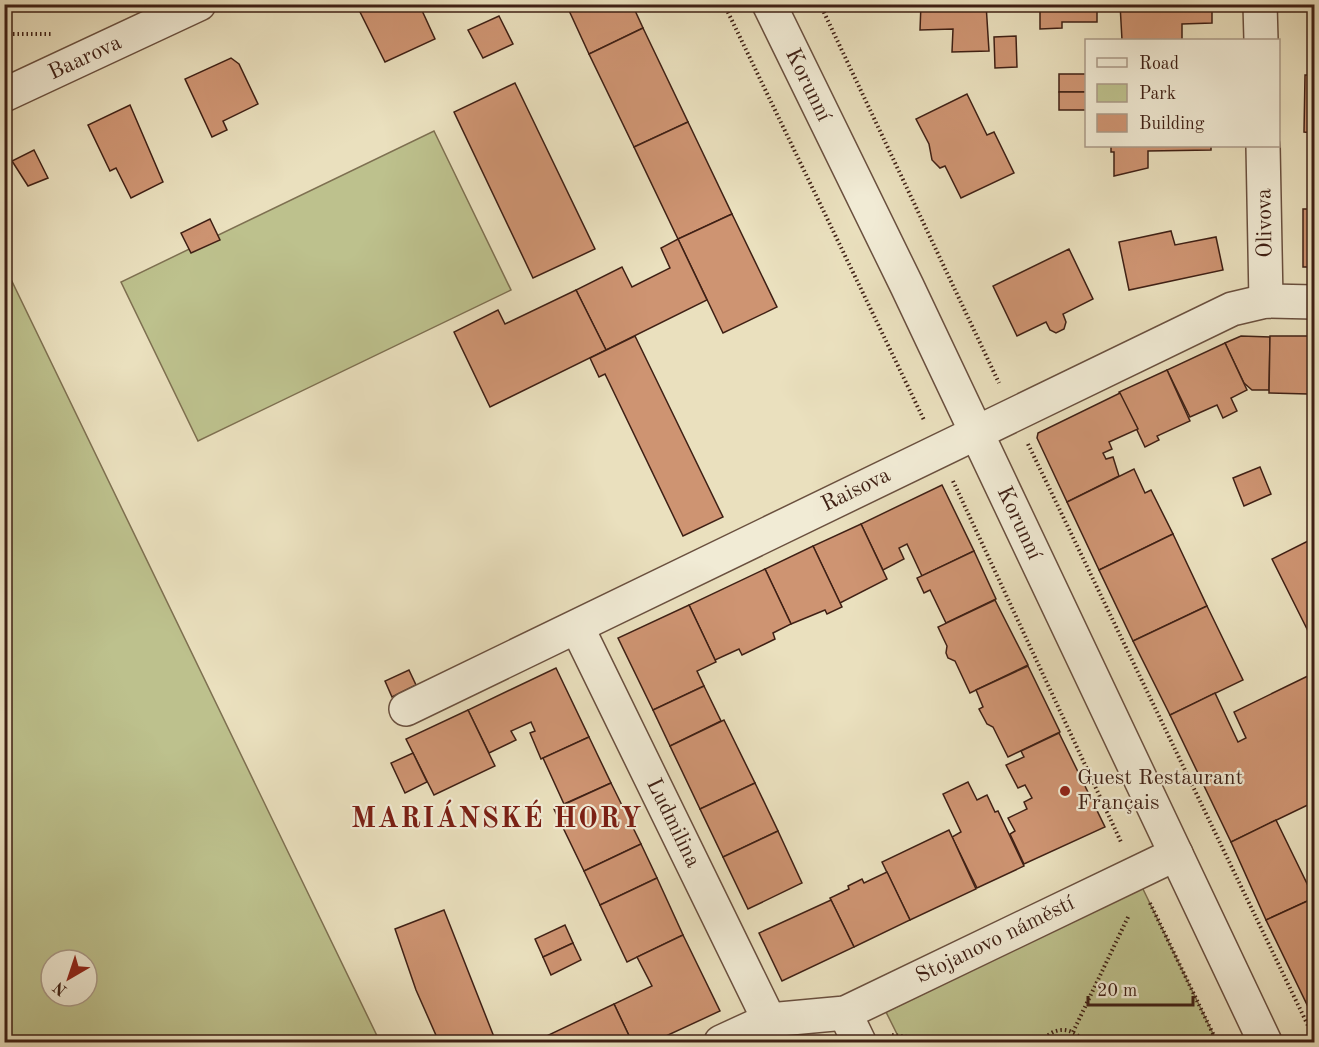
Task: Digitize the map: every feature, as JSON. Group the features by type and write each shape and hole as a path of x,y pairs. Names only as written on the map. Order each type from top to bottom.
{"street":[{"name":"Baarova","path":"4,95 199,4"},
{"name":"Korunní","path":"769,4 1265,1042"},
{"path":"1260,4 1261,39"},
{"name":"Olivova","path":"1263,147 1266,301"},
{"name":"Raisova","path":"406,709 1013,413 1232,309 1266,301 1314,302"},
{"name":"Ludmilina","path":"577,627 769,1020"},
{"name":"Stojanovo náměstí","path":"852,1029 1138,880 1176,854"},
{"path":"721,1042 769,1020 852,1029"}],"path":[{"path":"724,4 939,450 1138,880 1217,1042"},
{"path":"820,4 1013,413 1314,1038"},
{"path":"1073,1032 1138,880"},
{"path":"852,1029 947,1042"},
{"path":"1042,1042 1053,1032 1067,1030 1073,1032 1084,1042"}],"green space":[{"path":"434,131 511,290 198,441 121,282"},
{"path":"4,267 5,267 380,1042 5,1042"},
{"path":"1142,887 1217,1042 901,1042 886,1012"}],"building":[{"path":"356,4 419,4 435,39 385,62"},
{"path":"566,4 632,4 643,28 589,54"},
{"path":"921,4 986,4 989,51 952,52 953,29 920,30"},
{"path":"1040,4 1097,4 1097,22 1062,22 1062,28 1040,29"},
{"path":"1120,4 1212,4 1212,23 1182,24 1182,39 1122,39"},
{"path":"499,16 513,44 483,58 468,30"},
{"path":"643,28 688,122 634,147 589,54"},
{"path":"1016,36 1017,67 995,68 994,37"},
{"path":"231,58 239,64 258,104 223,121 227,130 212,137 185,79"},
{"path":"1059,74 1085,74 1085,92 1059,92"},
{"path":"1305,75 1314,75 1314,133 1304,132"},
{"path":"515,83 595,249 533,278 454,112"},
{"path":"1059,92 1085,92 1085,110 1059,110"},
{"path":"967,94 987,135 994,132 1014,173 961,198 945,166 940,168 932,160 929,144 916,119"},
{"path":"130,105 163,182 131,198 116,168 110,171 88,125"},
{"path":"688,122 732,214 678,239 634,147"},
{"path":"1111,147 1211,147 1211,150 1148,151 1148,168 1114,176 1114,152 1111,152"},
{"path":"34,150 48,178 28,186 12,161"},
{"path":"1303,209 1314,209 1314,267 1303,267"},
{"path":"732,214 777,307 723,333 678,239"},
{"path":"210,219 220,240 191,253 181,233"},
{"path":"1171,231 1175,245 1216,237 1223,270 1129,290 1119,242"},
{"path":"678,239 707,300 606,350 576,290 622,267 632,287 670,268 661,248"},
{"path":"1069,249 1093,299 1063,314 1066,322 1064,329 1056,333 1050,330 1046,322 1017,336 993,286"},
{"path":"576,290 606,350 490,407 454,332 498,310 505,324"},
{"path":"635,336 723,517 683,536 605,374 599,377 590,358"},
{"path":"1241,336 1270,337 1269,390 1252,390 1244,383 1225,343"},
{"path":"1270,336 1314,336 1314,413 1308,413 1308,394 1269,393"},
{"path":"1225,343 1247,390 1231,398 1237,411 1223,418 1217,405 1190,417 1167,370"},
{"path":"1167,370 1190,421 1157,436 1159,440 1145,447 1119,392"},
{"path":"1120,393 1138,429 1109,442 1112,449 1103,453 1106,459 1113,457 1119,476 1067,502 1037,438 1038,433"},
{"path":"1260,467 1271,494 1244,506 1233,478"},
{"path":"1134,469 1145,493 1151,490 1173,534 1099,570 1067,502"},
{"path":"942,485 974,551 922,576 907,544 899,548 904,559 883,570 861,524"},
{"path":"861,524 887,579 840,603 813,546"},
{"path":"1173,534 1207,606 1133,641 1099,570"},
{"path":"1314,538 1314,643 1272,559"},
{"path":"813,546 842,607 827,614 825,610 791,624 765,569"},
{"path":"974,551 996,599 946,623 930,590 924,593 917,578"},
{"path":"765,569 791,624 773,633 775,639 742,655 739,649 715,660 689,605"},
{"path":"995,600 1028,665 970,693 955,661 948,658 947,646 938,627"},
{"path":"689,605 716,662 697,671 704,686 653,710 618,638"},
{"path":"1207,606 1243,680 1170,715 1133,641"},
{"path":"1028,666 1060,732 1008,757 993,727 987,724 979,709 983,707 976,690"},
{"path":"556,668 589,737 541,759 530,733 535,731 531,722 511,731 516,740 489,753 468,710"},
{"path":"409,670 416,685 392,697 385,681"},
{"path":"1314,673 1314,802 1231,842 1170,715 1215,693 1238,742 1246,738 1234,712"},
{"path":"704,686 721,721 670,746 653,710"},
{"path":"468,710 495,766 434,795 406,739"},
{"path":"724,720 755,783 700,809 670,746"},
{"path":"1059,733 1105,827 1024,864 1010,834 1015,831 1008,818 1027,809 1024,802 1032,798 1025,785 1018,788 1006,765 1024,757 1021,751"},
{"path":"589,737 611,783 564,804 543,758"},
{"path":"413,753 427,782 405,793 391,763"},
{"path":"968,782 977,800 987,795 995,812 998,811 1024,866 977,888 952,837 961,832 943,794"},
{"path":"611,783 641,844 584,871 554,809"},
{"path":"755,783 778,831 723,857 700,809"},
{"path":"1276,820 1314,898 1266,920 1231,842"},
{"path":"949,830 976,889 910,920 882,862"},
{"path":"778,831 802,883 748,909 723,857"},
{"path":"641,844 657,878 600,905 584,871"},
{"path":"887,872 910,920 854,947 830,898 849,889 848,886 862,879 864,883"},
{"path":"657,878 683,935 627,962 600,905"},
{"path":"1314,898 1314,1014 1312,1015 1266,920"},
{"path":"831,900 854,947 782,981 759,933"},
{"path":"444,910 496,1042 452,1042 451,1039 439,1042 416,990 395,929"},
{"path":"565,925 573,943 543,957 535,939"},
{"path":"683,935 720,1011 653,1042 632,1042 614,1004 652,986 637,957"},
{"path":"573,943 581,960 551,975 543,957"},
{"path":"614,1004 632,1042 539,1042 538,1040"}],"place":[{"name":"Guest Restaurant Français","path":"1065,791"}],"district":[{"name":"MARIÁNSKÉ HORY","path":"497,820"}]}
